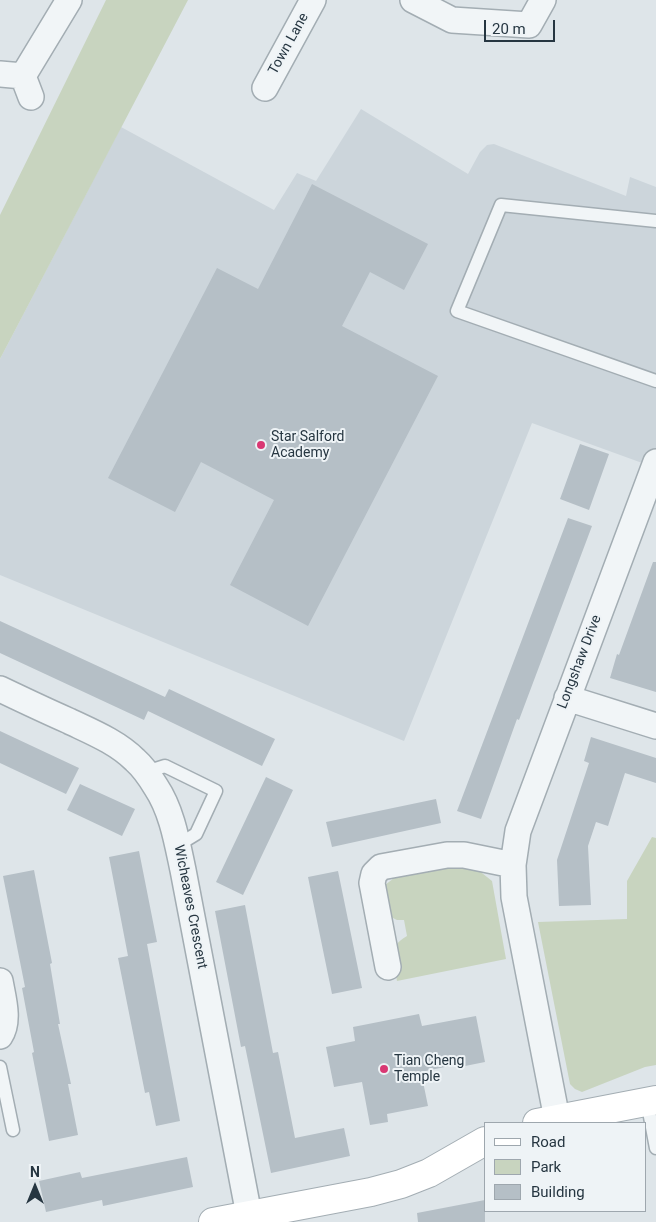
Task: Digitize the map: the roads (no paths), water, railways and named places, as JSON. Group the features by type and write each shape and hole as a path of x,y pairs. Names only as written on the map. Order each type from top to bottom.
{"street":[{"path":"18,82 69,0"},
{"name":"Town Lane","path":"265,88 313,0"},
{"path":"412,0 452,20 529,25 543,0"},
{"name":"Longshaw Drive","path":"547,1121 514,897 513,865 518,831 656,462"},
{"name":"Wicheaves Crescent","path":"0,689 95,733 120,747 135,759 146,772 157,788 166,807 178,845 249,1215"},
{"path":"567,698 656,726"},
{"path":"388,967 389,931 372,883 374,874 381,867 447,855 464,856 513,865"},
{"path":"0,981 5,1019 3,1032 0,1036"},
{"path":"547,1121 652,1100"},
{"path":"214,1222 371,1192 401,1184 429,1173 483,1142"}],"lane":[{"path":"656,222 502,205 457,311 656,381"},
{"path":"146,772 166,766 216,791 196,834 178,845"},
{"path":"0,1067 13,1130"},
{"path":"652,1100 656,1148"}],"place":[{"name":"Star Salford Academy","path":"261,445"},
{"name":"Tian Cheng Temple","path":"384,1069"}]}
